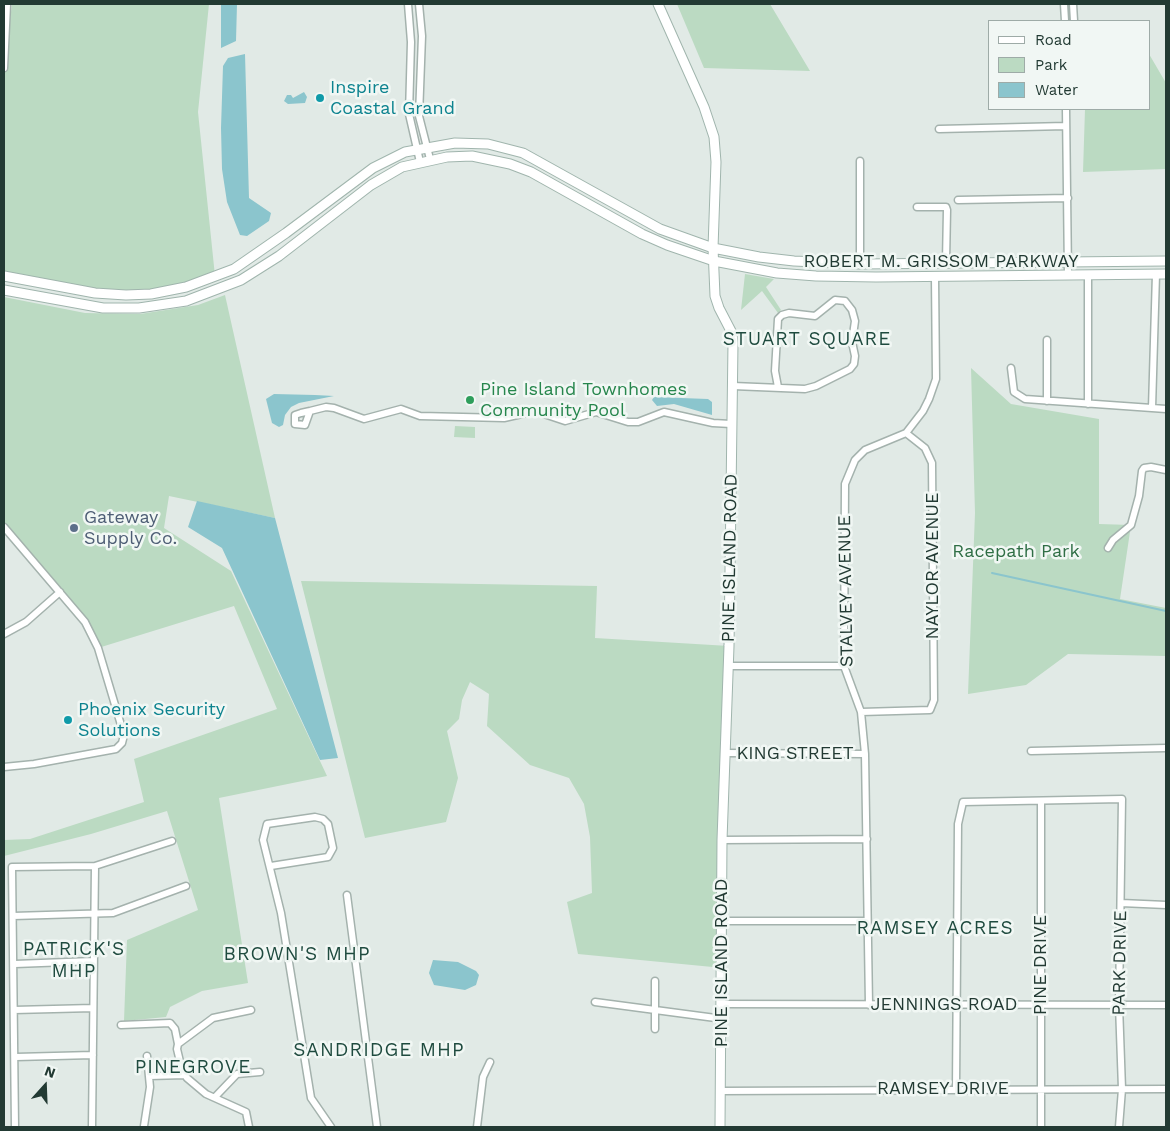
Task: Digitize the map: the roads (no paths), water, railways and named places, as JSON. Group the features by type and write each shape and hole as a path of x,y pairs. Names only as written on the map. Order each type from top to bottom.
{"main road":[{"name":"PINE ISLAND ROAD","path":"658,4 704,107 714,137 716,162 713,248 715,296 718,308 732,333 733,343 728,666 722,840 723,1019 720,1127"},
{"name":"ROBERT M. GRISSOM PARKWAY","path":"4,276 95,293 126,295 151,294 186,287 234,269 373,168 416,150 455,143 488,144 523,153 660,229 713,248 759,257 860,264 1166,261"},
{"name":"ROBERT M. GRISSOM PARKWAY","path":"4,290 103,308 139,308 186,301 241,280 278,256 370,186 402,167 430,159 472,156 510,164 531,172 642,234 714,261 777,273 816,276 1166,274"},
{"path":"816,276 815,268 820,262"}],"street":[{"path":"4,68 7,4"},
{"path":"408,4 411,42 409,114 420,162"},
{"path":"418,4 422,36 419,116 430,159"},
{"path":"1064,4 1065,20"},
{"path":"1073,4 1074,20"},
{"path":"410,86 421,85"},
{"path":"1066,110 1068,275"},
{"path":"939,129 1066,126"},
{"path":"860,161 860,264"},
{"path":"958,200 1068,198"},
{"path":"917,207 946,207 946,262"},
{"path":"1152,408 1156,274"},
{"path":"1088,275 1088,404"},
{"path":"906,434 923,411 936,379 935,276"},
{"path":"733,386 805,389 816,386 850,369 854,364 856,356 852,336 855,321 852,310 845,301 835,300 815,316 788,313 778,319 775,371 778,387"},
{"path":"1047,340 1047,401"},
{"path":"1011,368 1014,392 1025,399 1166,409"},
{"path":"310,411 334,408 364,420 401,409 420,416 504,418 535,411 565,421 596,412 628,422 638,422 664,412 713,424 731,424"},
{"name":"STALVEY AVENUE","path":"869,1005 866,921 865,754 861,712 844,666 845,484 855,460 865,450 906,434"},
{"name":"NAYLOR AVENUE","path":"861,712 930,710 934,700 932,463 925,448 906,434"},
{"path":"1108,548 1113,540 1131,525 1144,468 1151,467 1166,470"},
{"path":"4,527 85,622 98,648 124,735 122,743 116,749 34,764 4,767"},
{"path":"4,634 26,622 60,592"},
{"path":"728,666 844,666"},
{"path":"1031,751 1166,748"},
{"name":"KING STREET","path":"725,753 865,754"},
{"name":"PARK DRIVE","path":"1041,802 1122,799 1119,1005 1122,1089 1120,1127"},
{"path":"956,1088 958,824 963,802 1041,802"},
{"name":"PINE DRIVE","path":"1041,802 1041,1127"},
{"path":"271,866 328,857 333,848 328,824 323,819 315,816 267,824 263,840 271,866 281,913 311,1098 331,1127"},
{"path":"722,840 867,840"},
{"path":"15,1127 15,964 12,868 95,866 172,841"},
{"path":"92,1127 95,866"},
{"path":"13,916 113,913 186,886"},
{"path":"347,895 376,1127"},
{"path":"1121,903 1166,905"},
{"path":"722,921 866,921"},
{"path":"15,964 93,961"},
{"path":"655,981 655,1029"},
{"path":"596,1002 723,1019"},
{"name":"JENNINGS ROAD","path":"722,1004 1166,1005"},
{"path":"14,1010 93,1008"},
{"path":"178,1044 213,1018 251,1010"},
{"path":"121,1025 170,1023 175,1028 179,1062 185,1075 196,1087 246,1112 249,1127"},
{"path":"16,1057 93,1055"},
{"path":"144,1126 150,1088 147,1056"},
{"path":"477,1127 483,1078 490,1062"},
{"path":"215,1097 237,1074 260,1072"},
{"path":"149,1076 185,1075"},
{"name":"RAMSEY DRIVE","path":"720,1091 956,1088 1166,1089"}],"water":[{"path":"221,4 237,4 236,41 221,48"},
{"path":"245,54 249,198 271,213 269,221 247,236 240,235 227,202 222,169 221,128 223,66 228,58"},
{"path":"304,92 307,97 305,103 288,104 284,101 287,95 291,95 293,98"},
{"path":"274,394 334,396 299,403 291,407 285,415 283,425 279,427 272,423 266,399"},
{"path":"654,397 708,399 712,402 712,415 674,404 657,406 652,400"},
{"path":"197,501 275,518 338,758 320,760 222,548 188,527"},
{"path":"433,960 458,962 476,971 479,975 476,985 465,990 434,985 429,973"}],"waterway":[{"path":"992,573 1166,611"}],"place":[{"name":"Inspire Coastal Grand","path":"320,98"},
{"name":"Pine Island Townhomes Community Pool","path":"470,400"},
{"name":"Gateway Supply Co.","path":"74,528"},
{"name":"Phoenix Security Solutions","path":"68,720"}],"district":[{"name":"STUART SQUARE","path":"807,339"},
{"name":"RAMSEY ACRES","path":"935,928"},
{"name":"BROWN'S MHP","path":"297,954"},
{"name":"PATRICK'S MHP","path":"74,960"},
{"name":"SANDRIDGE MHP","path":"379,1050"},
{"name":"PINEGROVE","path":"193,1067"}],"park label":[{"name":"Racepath Park","path":"1016,552"}]}
